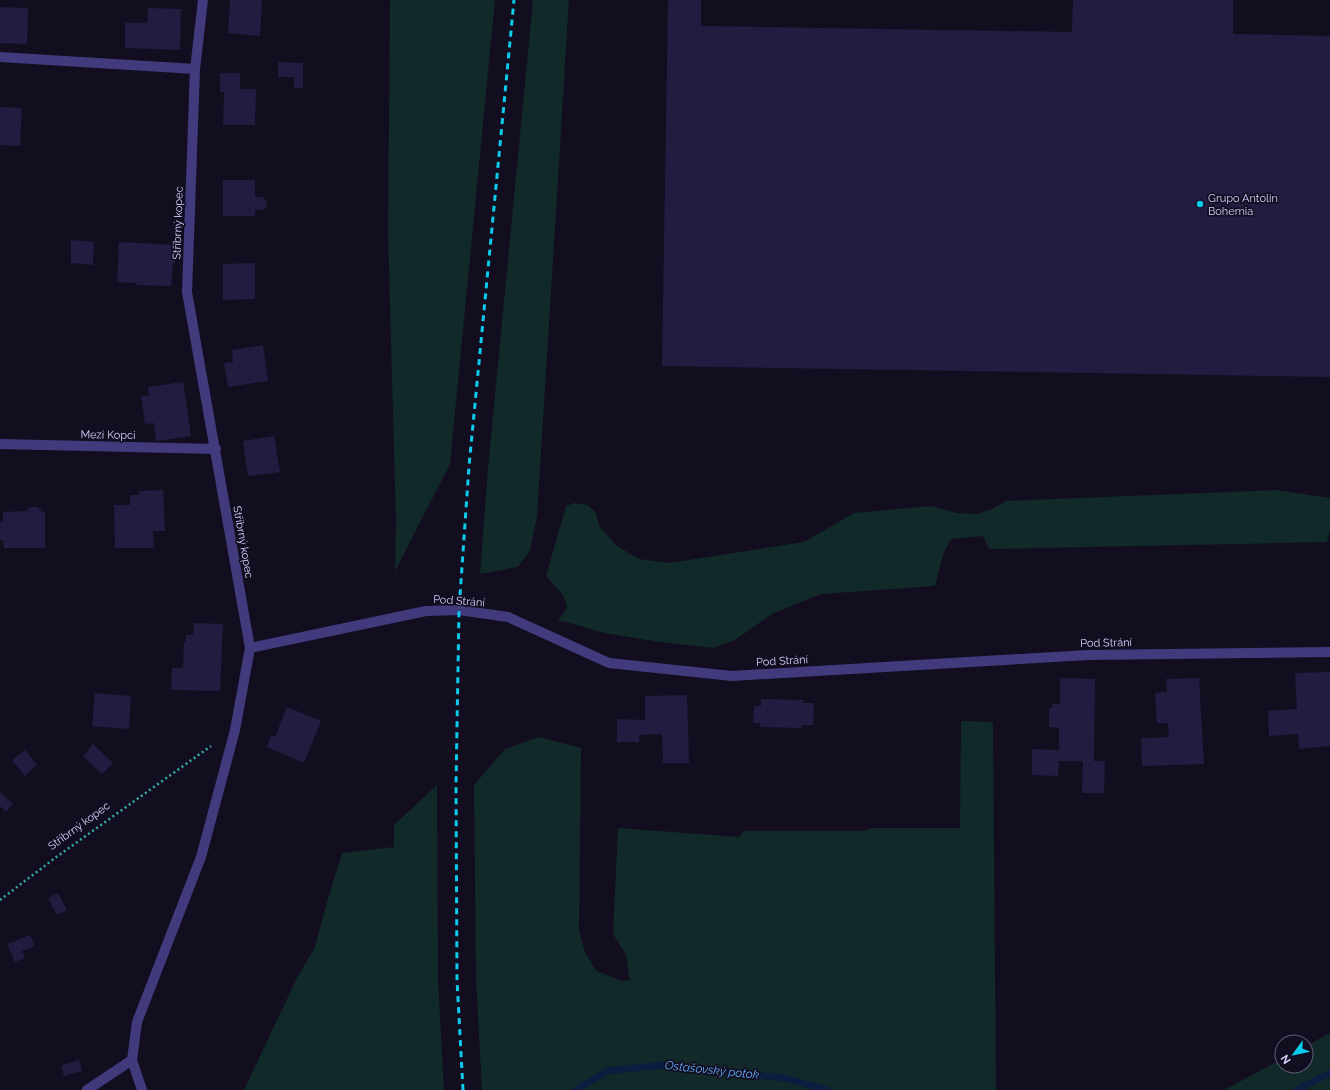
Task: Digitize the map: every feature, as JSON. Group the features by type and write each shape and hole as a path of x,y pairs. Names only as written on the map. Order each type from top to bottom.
{"street":[{"name":"Stříbrný kopec","path":"203,0 195,69 187,292 250,648 234,730"},
{"path":"0,57 195,69"},
{"name":"Mezi Kopci","path":"0,444 216,449"},
{"name":"Pod Strání","path":"250,648 426,610 459,610 508,617 609,663 732,676 1088,655 1330,652"},
{"path":"142,1090 132,1060 137,1022 201,857 234,730"},
{"path":"87,1090 132,1060"}],"path":[{"name":"Stříbrný kopec","path":"0,900 55,858 234,730"}],"green space":[{"path":"390,0 495,0 450,464 395,571 396,522 388,233"},
{"path":"533,0 569,0 537,516 530,551 518,567 480,574 488,468"},
{"path":"1276,490 1330,498 1330,529 1327,542 989,549 983,536 951,539 944,552 935,586 821,594 772,614 735,640 714,648 660,642 604,633 567,622 558,621 567,607 563,595 546,576 566,506 575,503 588,505 595,512 600,527 617,546 639,559 669,563 804,542 854,513 931,506 957,513 977,514 992,509 1006,501"},
{"path":"961,721 993,722 996,1090 482,1090 476,979 474,785 505,749 539,737 581,748 579,931 585,952 596,971 623,981 630,980 626,955 613,934 618,828 740,837 743,831 864,831 872,828 960,828"},
{"path":"437,785 438,980 444,1090 244,1090 296,980 315,947 342,853 394,847 394,825"},
{"path":"1330,1033 1330,1090 1224,1090 1274,1063 1274,1074 1314,1074 1314,1042"}],"building":[{"path":"230,0 262,0 260,36 228,33"},
{"path":"668,0 701,0 701,26 1072,32 1073,0 1233,0 1233,34 1330,36 1330,377 662,366"},
{"path":"0,7 28,8 27,44 0,43"},
{"path":"148,8 181,9 180,50 125,48 125,23 147,23"},
{"path":"278,62 303,63 303,88 294,88 294,77 278,77"},
{"path":"220,73 240,73 240,89 256,89 255,125 223,125 224,92 220,92"},
{"path":"0,107 22,108 20,146 0,145"},
{"path":"223,180 255,180 255,197 263,197 267,206 263,210 255,210 255,216 223,216"},
{"path":"71,240 94,242 93,265 71,263"},
{"path":"119,242 176,245 171,286 136,285 136,283 117,282"},
{"path":"255,263 255,299 223,300 223,264"},
{"path":"263,345 268,381 228,387 224,363 233,362 232,350"},
{"path":"183,382 191,436 156,441 154,423 145,424 141,396 149,395 148,387"},
{"path":"274,436 280,472 248,476 243,441"},
{"path":"163,490 165,531 153,531 154,548 115,548 114,505 130,505 130,495 139,495 139,491"},
{"path":"30,507 38,507 42,512 45,512 45,548 4,548 3,540 0,540 0,522 3,522 3,512 26,511"},
{"path":"194,623 223,624 220,691 171,690 172,668 183,668 184,642 186,642 186,635 193,635"},
{"path":"1330,672 1330,746 1299,749 1298,734 1269,736 1268,711 1297,709 1295,673"},
{"path":"1060,678 1095,679 1094,761 1105,761 1104,793 1082,793 1083,761 1059,761 1058,776 1032,775 1032,749 1059,750 1059,728 1049,727 1049,708 1052,708 1052,704 1060,704"},
{"path":"1199,678 1204,764 1142,766 1141,738 1169,737 1168,723 1157,723 1155,693 1167,692 1166,679"},
{"path":"95,693 131,696 129,729 92,726"},
{"path":"687,695 689,763 663,763 662,734 639,735 639,742 617,742 617,719 645,720 645,696"},
{"path":"761,699 803,700 803,703 814,703 813,725 802,725 802,728 760,727 760,723 753,723 754,706 761,706"},
{"path":"287,707 321,721 304,763 267,747 271,735 275,737"},
{"path":"93,744 113,763 102,774 83,756"},
{"path":"25,750 37,765 25,776 12,760"},
{"path":"0,792 13,804 6,812 0,806"},
{"path":"58,893 67,910 57,915 48,898"},
{"path":"30,935 35,946 22,951 25,958 15,962 7,944"},
{"path":"79,1060 82,1071 64,1076 61,1066"}],"waterway":[{"name":"Ostašovský potok","path":"576,1090 607,1071 663,1065 785,1078 827,1090"},
{"name":"Ostašovský potok","path":"1297,1090 1330,1073"}],"railway":[{"path":"463,1090 457,980 456,785 459,610 469,466 514,0"}],"place":[{"name":"Grupo Antolin Bohemia","path":"1200,204"}]}
